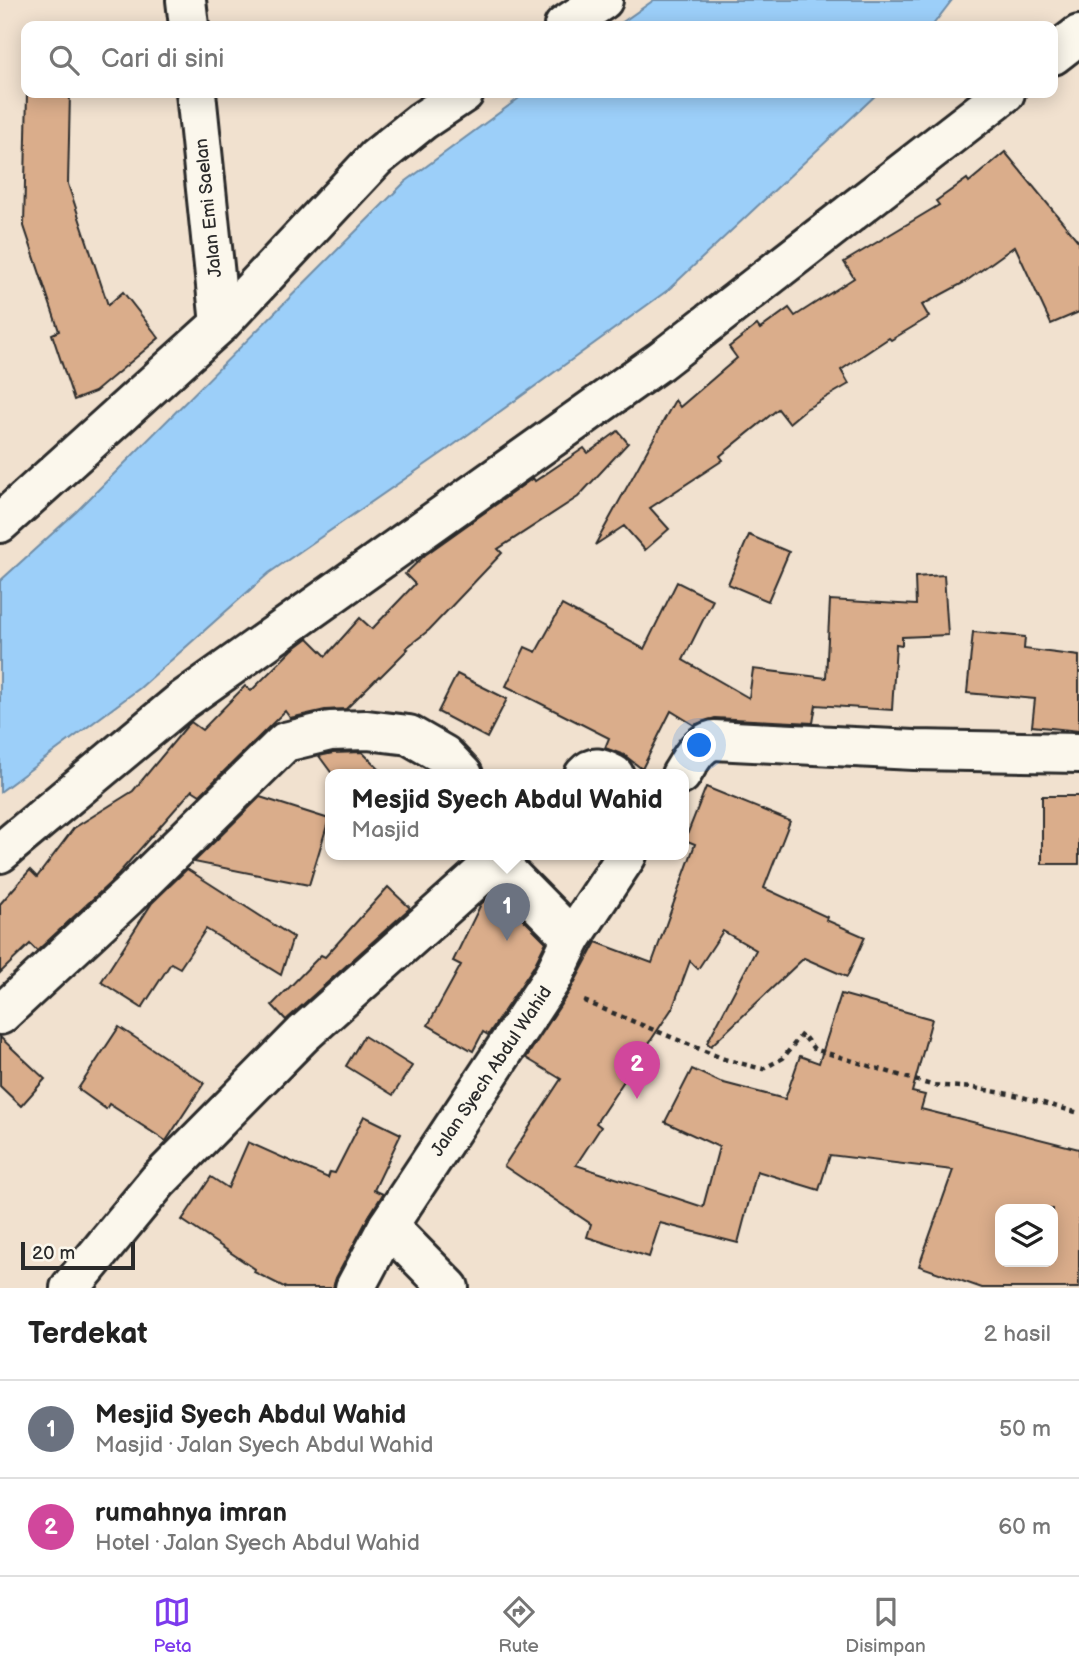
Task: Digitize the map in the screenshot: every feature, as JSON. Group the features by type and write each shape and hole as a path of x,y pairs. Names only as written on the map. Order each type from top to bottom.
{"street":[{"path":"186,0 188,21"},
{"path":"572,21 603,0"},
{"path":"1058,51 1079,35"},
{"name":"Jalan Emi Saelan","path":"197,98 220,324"},
{"path":"0,523 220,324 376,158 422,121 456,98"},
{"path":"0,853 182,701 660,361 998,98"},
{"path":"0,1015 127,897 285,742 330,731 367,730 409,735 444,755 457,769"},
{"path":"685,769 699,747 713,740 914,750 1079,753"},
{"path":"69,1288 159,1181 303,1034 493,860"},
{"path":"497,860 572,937"},
{"name":"Jalan Syech Abdul Wahid","path":"355,1288 388,1226 553,977 572,937 624,860"},
{"path":"388,1226 449,1288"}],"path":[{"path":"553,977 578,999 724,1059 762,1069 783,1058 802,1034 814,1049 931,1085 974,1088 1014,1095 1079,1113"}],"water":[{"path":"654,0 952,0 936,21 624,21"},
{"path":"519,98 873,98 668,290 448,449 269,573 140,688 0,792 0,581 76,512 405,182"}],"building":[{"path":"27,98 70,98 68,184 108,305 123,292 159,338 95,392 74,400 52,334 59,331 24,226"},
{"path":"1005,152 1079,242 1079,312 1051,324 1015,246 965,282 922,305 929,317 891,340 889,338 841,370 849,384 806,409 789,423 778,409 720,456 723,460 650,508 669,529 645,550 624,526 595,545 675,400 680,407 737,358 729,347 757,325 760,329 789,308 795,316 854,278 844,262 939,205 936,201 967,179 969,182"},
{"path":"618,431 628,443 578,497 498,549 502,553 429,630 406,648 408,649 346,709 325,710 290,718 285,711 200,795 192,790 112,881 37,951 30,944 0,973 0,904 30,870 37,877 74,828 133,791 191,722 202,730 245,686 251,691 292,650 308,638 326,656 360,618 372,629 415,584 405,574 425,555 533,478 535,481 584,448 588,453"},
{"path":"749,535 789,552 768,601 728,584"},
{"path":"944,575 948,635 902,637 902,645 896,644 892,710 816,705 813,723 715,718 694,725 671,711 642,769 624,755 605,748 609,738 506,686 525,647 536,652 562,605 644,649 677,582 713,600 683,660 749,698 753,669 826,678 830,600 916,605 915,577"},
{"path":"973,632 1025,637 1024,649 1079,656 1079,731 1032,726 1035,699 967,693"},
{"path":"457,674 507,699 487,738 438,712"},
{"path":"362,752 379,769 329,769 319,756"},
{"path":"706,787 790,821 764,888 865,937 847,977 804,958 711,1046 707,1043 756,950 723,931 698,969 690,961 673,1007 596,1123 601,1127 576,1165 703,1207 719,1147 665,1122 692,1069 720,1082 785,1099 800,1056 819,1063 841,994 932,1019 912,1092 925,1095 921,1109 1079,1149 1079,1288 982,1288 919,1266 953,1170 830,1155 819,1190 757,1171 738,1243 660,1223 649,1257 587,1237 591,1224 504,1166 561,1079 526,1058 571,989 596,942 652,963 695,844 689,842 689,830"},
{"path":"1042,796 1079,796 1079,864 1042,864"},
{"path":"260,797 325,818 325,832 309,885 194,862"},
{"path":"187,869 293,937 281,975 206,929 180,968 171,963 142,1008 101,982 152,903"},
{"path":"388,887 410,908 286,1020 272,1005 321,955 325,957"},
{"path":"495,891 546,942 534,966 488,1035 483,1032 473,1051 428,1025 461,965 453,961 481,904"},
{"path":"119,1027 204,1083 166,1141 109,1104 106,1109 78,1089"},
{"path":"364,1036 412,1066 393,1095 346,1066"},
{"path":"0,1037 45,1079 21,1106 0,1086"},
{"path":"364,1116 401,1134 374,1190 383,1194 333,1288 286,1288 254,1272 255,1269 182,1220 211,1177 228,1188 248,1142 328,1178 330,1172 335,1173"}],"place":[{"name":"Mesjid Syech Abdul Wahid","path":"507,941"},
{"name":"rumahnya imran","path":"637,1099"}]}
